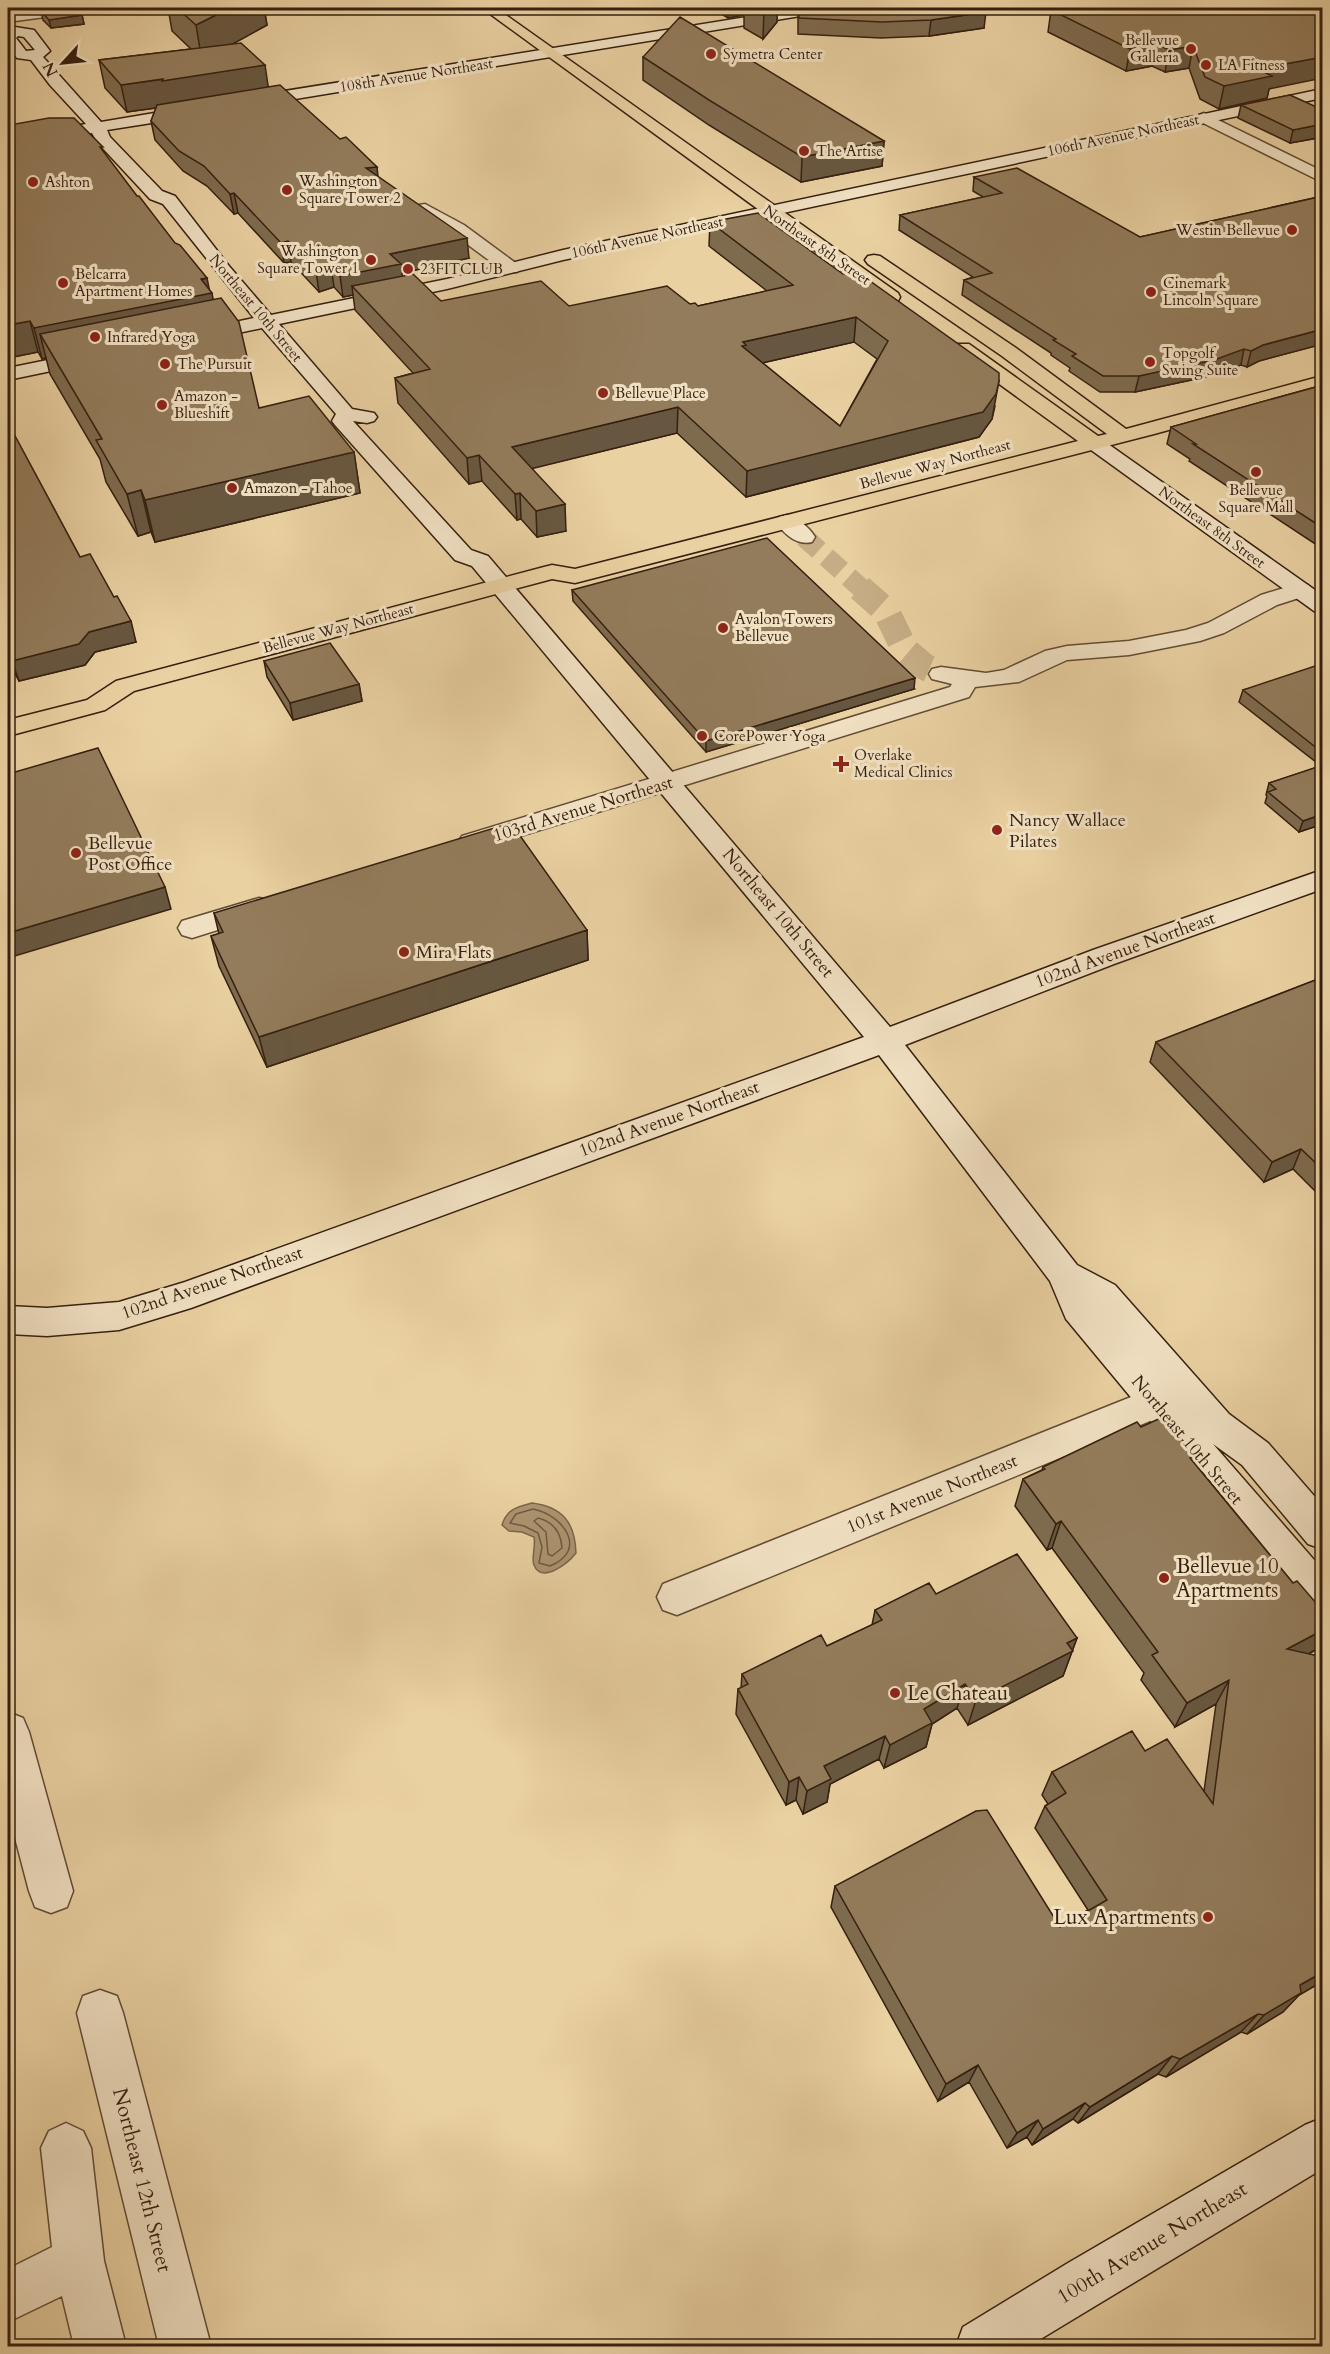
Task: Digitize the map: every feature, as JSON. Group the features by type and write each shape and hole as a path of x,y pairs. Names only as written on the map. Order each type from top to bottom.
{"main road":[{"name":"Northeast 8th Street","path":"488,8 902,305"},
{"path":"553,35 621,84"},
{"name":"Northeast 8th Street","path":"772,189 816,220"},
{"name":"Northeast 8th Street","path":"862,251 1009,352 1122,436"},
{"name":"Northeast 8th Street","path":"945,336 1094,443"},
{"name":"Bellevue Way Northeast","path":"8,705 90,684 125,686 552,572 575,576 1122,436 1323,382"},
{"path":"1048,434 1121,414"},
{"name":"Bellevue Way Northeast","path":"552,572 560,562 1014,443"},
{"name":"Bellevue Way Northeast","path":"8,728 96,705 125,686"}],"street":[{"path":"11,25 82,8"},
{"name":"108th Avenue Northeast","path":"236,104 825,8"},
{"name":"Northeast 10th Street","path":"11,25 8,37 22,55 35,56 97,127 103,139 156,195 170,192 223,270 346,414 342,421 462,555 480,561 885,1041 1065,1275 1078,1309 1170,1397 1323,1598"},
{"name":"106th Avenue Northeast","path":"171,340 447,284 795,205 1323,93"},
{"path":"8,141 213,108"},
{"path":"1204,118 1323,177"},
{"name":"Northeast 10th Street","path":"97,127 124,138 131,145"},
{"path":"425,209 458,229 511,268"},
{"path":"8,374 110,353"},
{"path":"346,414 368,417 383,434"},
{"name":"Northeast 8th Street","path":"1122,436 1140,449"},
{"name":"Northeast 8th Street","path":"1094,443 1323,606"},
{"path":"787,522 804,537"},
{"path":"476,537 488,550 480,561"},
{"name":"103rd Avenue Northeast","path":"445,851 960,692 953,677 986,680 1010,677 1068,653 1129,648 1191,636 1216,628 1269,600 1300,590"},
{"name":"102nd Avenue Northeast","path":"8,1320 47,1322 119,1316 191,1294 1323,879"},
{"path":"192,928 286,899"},
{"name":"Northeast 10th Street","path":"1170,1397 1216,1425 1255,1454 1323,1532"},
{"name":"101st Avenue Northeast","path":"677,1597 1170,1397"},
{"path":"8,1732 51,1891"},
{"name":"Northeast 12th Street","path":"100,2013 185,2346"},
{"name":"100th Avenue Northeast","path":"982,2346 1096,2275 1323,2142"},
{"path":"66,2148 79,2261 100,2346"},
{"path":"8,2296 79,2261"}],"water":[{"path":"532,1503 552,1508 559,1513 570,1525 573,1533 576,1553 562,1566 549,1572 538,1571 534,1565 534,1537 522,1532 509,1531 502,1525 510,1512"}],"building":[{"path":"75,8 82,15 49,20 41,11"},
{"path":"177,8 230,8 196,25"},
{"path":"798,8 978,8 986,12 931,20 882,22 799,18"},
{"name":"Bellevue Galleria","path":"1068,8 1323,8 1323,57 1258,69 1272,76 1224,86 1205,77 1193,46 1169,50 1156,44 1130,49 1051,10"},
{"path":"680,17 884,141 802,157 643,57"},
{"path":"241,43 265,65 121,85 99,60"},
{"path":"280,85 340,139 346,137 377,167 366,168 467,238 390,254 401,264 340,276 331,266 316,271 288,241 281,243 234,193 230,194 204,166 179,151 151,121 157,105"},
{"path":"1290,95 1323,110 1323,124 1293,130 1241,105"},
{"path":"49,118 74,118 103,147 100,147 137,196 207,278 201,279 212,293 34,328 30,321 8,325 8,121 10,125"},
{"path":"1017,168 1140,237 1323,196 1323,329 1263,345 1251,351 1244,349 1214,360 1139,376 1103,376 1072,356 1076,354 1053,340 1056,339 964,280 992,273 900,215 1002,193 974,177"},
{"path":"758,213 843,274 856,271 999,373 996,394 983,412 747,471 678,407 512,447 565,504 536,511 520,493 515,494 479,455 467,458 395,378 430,369 352,286 413,274 441,301 541,281 569,306 667,286 690,304 695,303 698,306 793,285 710,222","holes":["856,317 888,341 840,426 742,346 746,345 743,342"]},
{"path":"221,298 239,322 259,408 309,396 354,452 145,500 141,490 127,494 96,440 102,439 40,334"},
{"name":"Bellevue Square Mall","path":"1323,385 1323,528 1193,444 1196,444 1171,427"},
{"path":"8,423 80,557 90,554 114,597 117,596 131,621 89,632 79,644 12,661 8,654"},
{"name":"Avalon Towers Bellevue","path":"767,538 915,678 706,741 572,590"},
{"path":"330,643 359,684 290,703 264,661"},
{"path":"1315,666 1323,671 1323,753 1243,690"},
{"name":"Bellevue Post Office","path":"98,748 165,887 8,933 8,774"},
{"path":"1323,765 1323,814 1303,821 1268,792 1276,789 1269,783"},
{"name":"Mira Flats","path":"511,823 587,930 259,1037 211,936 223,932 214,913"},
{"path":"1323,977 1323,1170 1301,1149 1272,1162 1156,1042"},
{"name":"Lux Apartments","path":"1163,1417 1195,1455 1190,1458 1293,1583 1297,1581 1323,1611 1323,1630 1287,1649 1323,1657 1323,1972 1300,1985 1301,1993 1264,2015 1258,2014 1180,2059 1172,2056 1090,2107 1085,2103 1043,2129 1038,2120 1017,2133 978,2065 946,2084 835,1886 976,1811 987,1810 1060,1927 1107,1900 1045,1806 1066,1793 1052,1772 1132,1731 1145,1751 1167,1739 1213,1804 1229,1680 1187,1703 1152,1655 1158,1652 1061,1521 1056,1524 1023,1479 1137,1422 1141,1427"},
{"name":"Le Chateau","path":"1017,1554 1077,1638 1067,1643 1073,1651 976,1700 965,1684 924,1709 932,1723 890,1745 885,1736 824,1766 831,1779 807,1791 799,1777 789,1782 738,1689 748,1684 742,1674 821,1635 827,1646 882,1620 875,1610 929,1583 936,1594"}],"tunnel":[{"path":"804,537 862,589"},
{"path":"860,588 886,611 905,650 925,667 941,674"}],"place":[{"name":"Bellevue Galleria","path":"1191,49"},
{"name":"Symetra Center","path":"711,54"},
{"name":"LA Fitness","path":"1206,65"},
{"name":"The Artise","path":"804,151"},
{"name":"Ashton","path":"33,182"},
{"name":"Washington Square Tower 2","path":"287,190"},
{"name":"Westin Bellevue","path":"1292,230"},
{"name":"Washington Square Tower 1","path":"371,260"},
{"name":"23FITCLUB","path":"408,269"},
{"name":"Belcarra Apartment Homes","path":"63,283"},
{"name":"Cinemark Lincoln Square","path":"1151,292"},
{"name":"Infrared Yoga","path":"95,337"},
{"name":"Topgolf Swing Suite","path":"1150,362"},
{"name":"The Pursuit","path":"165,364"},
{"name":"Bellevue Place","path":"603,393"},
{"name":"Amazon - Blueshift","path":"162,405"},
{"name":"Bellevue Square Mall","path":"1256,472"},
{"name":"Amazon - Tahoe","path":"232,488"},
{"name":"Avalon Towers Bellevue","path":"723,628"},
{"name":"CorePower Yoga","path":"702,736"},
{"name":"Overlake Medical Clinics","path":"841,764"},
{"name":"Nancy Wallace Pilates","path":"997,830"},
{"name":"Bellevue Post Office","path":"76,853"},
{"name":"Mira Flats","path":"404,952"},
{"name":"Bellevue 10 Apartments","path":"1164,1578"},
{"name":"Le Chateau","path":"895,1693"},
{"name":"Lux Apartments","path":"1208,1917"}]}
